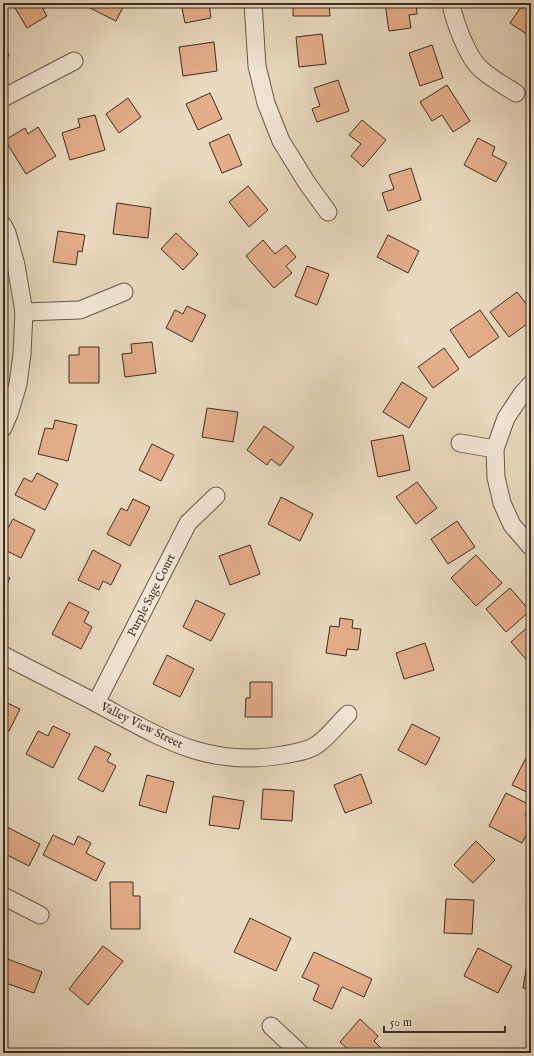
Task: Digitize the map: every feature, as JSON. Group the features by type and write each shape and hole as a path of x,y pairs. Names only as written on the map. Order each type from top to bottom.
{"street":[{"path":"253,3 257,66 266,103 281,141 306,182 328,212"},
{"path":"451,3 453,18 468,51 481,70 516,93"},
{"path":"3,98 74,61"},
{"path":"3,225 7,232 16,265 24,312 22,354 18,384 3,428"},
{"path":"24,312 80,310 124,292"},
{"path":"531,384 522,394 506,418 495,449 496,477 502,503 512,525 531,547"},
{"path":"460,443 495,449"},
{"name":"Purple Sage Court","path":"96,703 188,524 216,496"},
{"name":"Valley View Street","path":"3,655 160,737 192,750 219,756 247,758 271,757 297,752 317,745 348,714"},
{"path":"3,896 40,915"},
{"path":"271,1026 300,1053"}],"building":[{"path":"12,3 53,3 43,9 47,16 27,28"},
{"path":"84,3 125,3 116,21 84,5"},
{"path":"181,3 209,3 211,18 185,23"},
{"path":"293,3 329,3 330,16 293,16"},
{"path":"385,3 416,3 417,14 409,15 411,28 389,31"},
{"path":"523,4 531,9 531,37 510,23"},
{"path":"322,34 326,64 299,67 296,37"},
{"path":"214,42 217,71 183,76 179,47"},
{"path":"3,43 9,56 3,59"},
{"path":"432,45 443,78 420,86 409,53"},
{"path":"338,80 349,111 317,122 312,109 320,106 314,88"},
{"path":"447,85 470,121 453,132 442,115 432,121 420,102"},
{"path":"210,93 222,119 198,130 186,104"},
{"path":"128,98 141,117 119,133 106,114"},
{"path":"95,115 105,150 70,160 62,133 80,127 78,119"},
{"path":"362,120 386,140 363,167 351,156 361,144 349,135"},
{"path":"38,127 56,156 26,174 5,140 25,128 28,134"},
{"path":"229,134 242,165 222,173 209,143"},
{"path":"478,138 495,147 492,155 507,163 496,182 464,165"},
{"path":"411,168 421,200 388,211 382,193 394,189 389,175"},
{"path":"248,186 268,210 249,227 229,202"},
{"path":"117,203 151,208 148,238 113,234"},
{"path":"58,231 85,235 82,252 78,251 76,265 53,262"},
{"path":"176,233 198,254 183,270 161,249"},
{"path":"388,235 419,251 408,273 377,257"},
{"path":"263,240 275,254 286,245 296,257 286,266 292,273 274,288 246,256"},
{"path":"307,266 329,274 317,305 295,296"},
{"path":"517,292 531,310 531,321 509,337 490,312"},
{"path":"187,306 206,315 192,342 166,328 175,310 183,314"},
{"path":"480,310 499,337 469,358 450,330"},
{"path":"152,342 156,373 125,377 122,354 132,353 131,344"},
{"path":"79,347 99,347 99,383 69,383 69,355 79,355"},
{"path":"444,348 459,369 433,388 418,367"},
{"path":"402,382 427,398 409,428 383,412"},
{"path":"207,408 238,412 233,442 202,437"},
{"path":"55,420 77,425 68,461 38,454 45,428 53,429"},
{"path":"264,426 294,447 280,466 271,459 267,465 247,450"},
{"path":"403,435 410,470 378,477 371,441"},
{"path":"152,444 174,455 161,481 139,470"},
{"path":"37,473 58,484 45,510 15,495 24,478 32,482"},
{"path":"417,482 437,508 416,524 396,497"},
{"path":"281,497 313,514 300,541 268,524"},
{"path":"133,499 150,507 130,546 107,534 121,508 127,511"},
{"path":"13,519 35,530 21,558 3,549 3,526 8,528"},
{"path":"457,521 475,547 448,564 431,539"},
{"path":"250,545 260,574 230,585 219,556"},
{"path":"93,550 121,565 111,585 103,581 99,590 78,580"},
{"path":"476,555 502,583 476,606 451,578"},
{"path":"3,574 10,578 3,592"},
{"path":"510,588 530,611 506,632 486,609"},
{"path":"196,600 225,614 211,641 183,627"},
{"path":"69,602 89,612 84,622 92,627 81,649 52,634"},
{"path":"340,618 353,620 352,628 361,629 358,650 347,649 346,656 326,653 330,626 339,627"},
{"path":"531,624 531,665 511,642"},
{"path":"425,643 434,670 404,679 396,653"},
{"path":"167,655 194,669 180,697 153,684"},
{"path":"250,682 272,682 272,717 245,717 246,698 250,698"},
{"path":"3,701 20,709 9,731 3,729"},
{"path":"412,724 440,738 426,765 398,750"},
{"path":"53,726 70,734 53,768 26,754 38,731 48,736"},
{"path":"95,746 111,754 107,761 116,766 103,792 78,779"},
{"path":"526,758 531,760 531,794 512,785"},
{"path":"361,774 372,803 345,813 334,785"},
{"path":"147,775 174,782 166,813 139,805"},
{"path":"263,789 294,791 292,821 261,819"},
{"path":"506,793 530,805 525,815 531,818 531,826 522,843 489,826"},
{"path":"213,796 244,801 239,829 209,825"},
{"path":"3,825 40,844 29,866 3,853"},
{"path":"53,835 74,845 78,836 91,843 86,853 105,863 96,881 43,855"},
{"path":"476,841 495,860 473,883 454,865"},
{"path":"110,882 133,882 133,896 140,896 140,929 111,929"},
{"path":"446,899 474,900 472,934 444,933"},
{"path":"250,918 291,938 276,971 234,952"},
{"path":"103,946 123,961 88,1005 69,989"},
{"path":"478,948 512,966 498,993 464,976"},
{"path":"314,952 372,979 364,997 342,987 332,1009 313,1000 319,985 302,977"},
{"path":"5,958 42,972 34,993 3,982 3,965"},
{"path":"528,958 531,959 531,989 523,988"},
{"path":"360,1019 378,1036 374,1041 383,1050 380,1053 352,1053 340,1042"}]}
